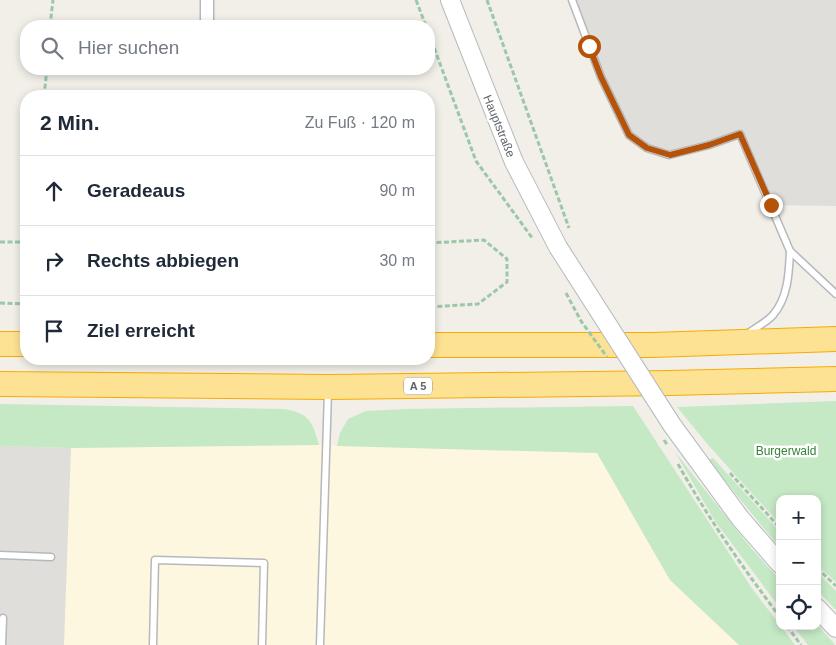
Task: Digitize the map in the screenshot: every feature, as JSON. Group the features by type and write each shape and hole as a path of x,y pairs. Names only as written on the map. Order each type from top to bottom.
{"highway":[{"path":"435,345 652,345 836,339"},
{"path":"0,344 20,344"},
{"name":"A 5","path":"0,384 329,387 836,379"}],"main road":[{"name":"Hauptstraße","path":"450,0 514,162 565,242 672,425 740,518 776,559"},
{"path":"821,612 836,628"}],"street":[{"path":"207,0 208,20"}],"lane":[{"path":"572,0 601,77 629,135 647,148 670,155 709,145 740,134 790,251 836,294"},
{"path":"736,342 773,315 783,298 789,276 790,251"},
{"path":"320,645 329,387"},
{"path":"0,555 51,557"},
{"path":"153,645 155,560 264,563 262,645"},
{"path":"2,645 3,618"}],"path":[{"path":"51,20 53,0"},
{"path":"416,0 424,20"},
{"path":"487,0 565,242"},
{"path":"435,50 476,162 535,241"},
{"path":"45,90 46,75"},
{"path":"435,243 484,240 507,259 507,282 478,304 435,307"},
{"path":"0,242 20,242"},
{"path":"0,304 20,304"},
{"path":"678,464 697,498 776,612"},
{"path":"729,472 776,524"},
{"path":"821,572 836,586"},
{"path":"790,630 801,645"}],"shaded area":[{"path":"572,0 836,0 836,206 771,205 740,134 669,155 647,148 629,135 601,77"},
{"path":"319,445 597,453 670,580 739,645 0,645 0,446 71,448"},
{"path":"0,446 71,448 64,645 0,645"}],"green space":[{"name":"Burgerwald","path":"836,401 836,582 821,569 821,495 776,495 776,520 709,446 677,407"},
{"path":"0,404 283,409 299,413 308,420 319,445 71,448 0,446"},
{"path":"633,406 751,587 776,620 776,630 784,630 795,645 739,645 670,580 597,453 337,446 340,433 348,419 366,411"},
{"path":"675,452 751,548 776,576 776,603 715,521"},
{"path":"713,458 776,528 776,543 708,460"},
{"path":"821,576 836,591 836,610 821,594"},
{"path":"821,629 835,645 808,645 796,630"}],"route":[{"path":"589,46 601,77 629,135 647,148 670,155 709,145 740,134 771,205"}]}
